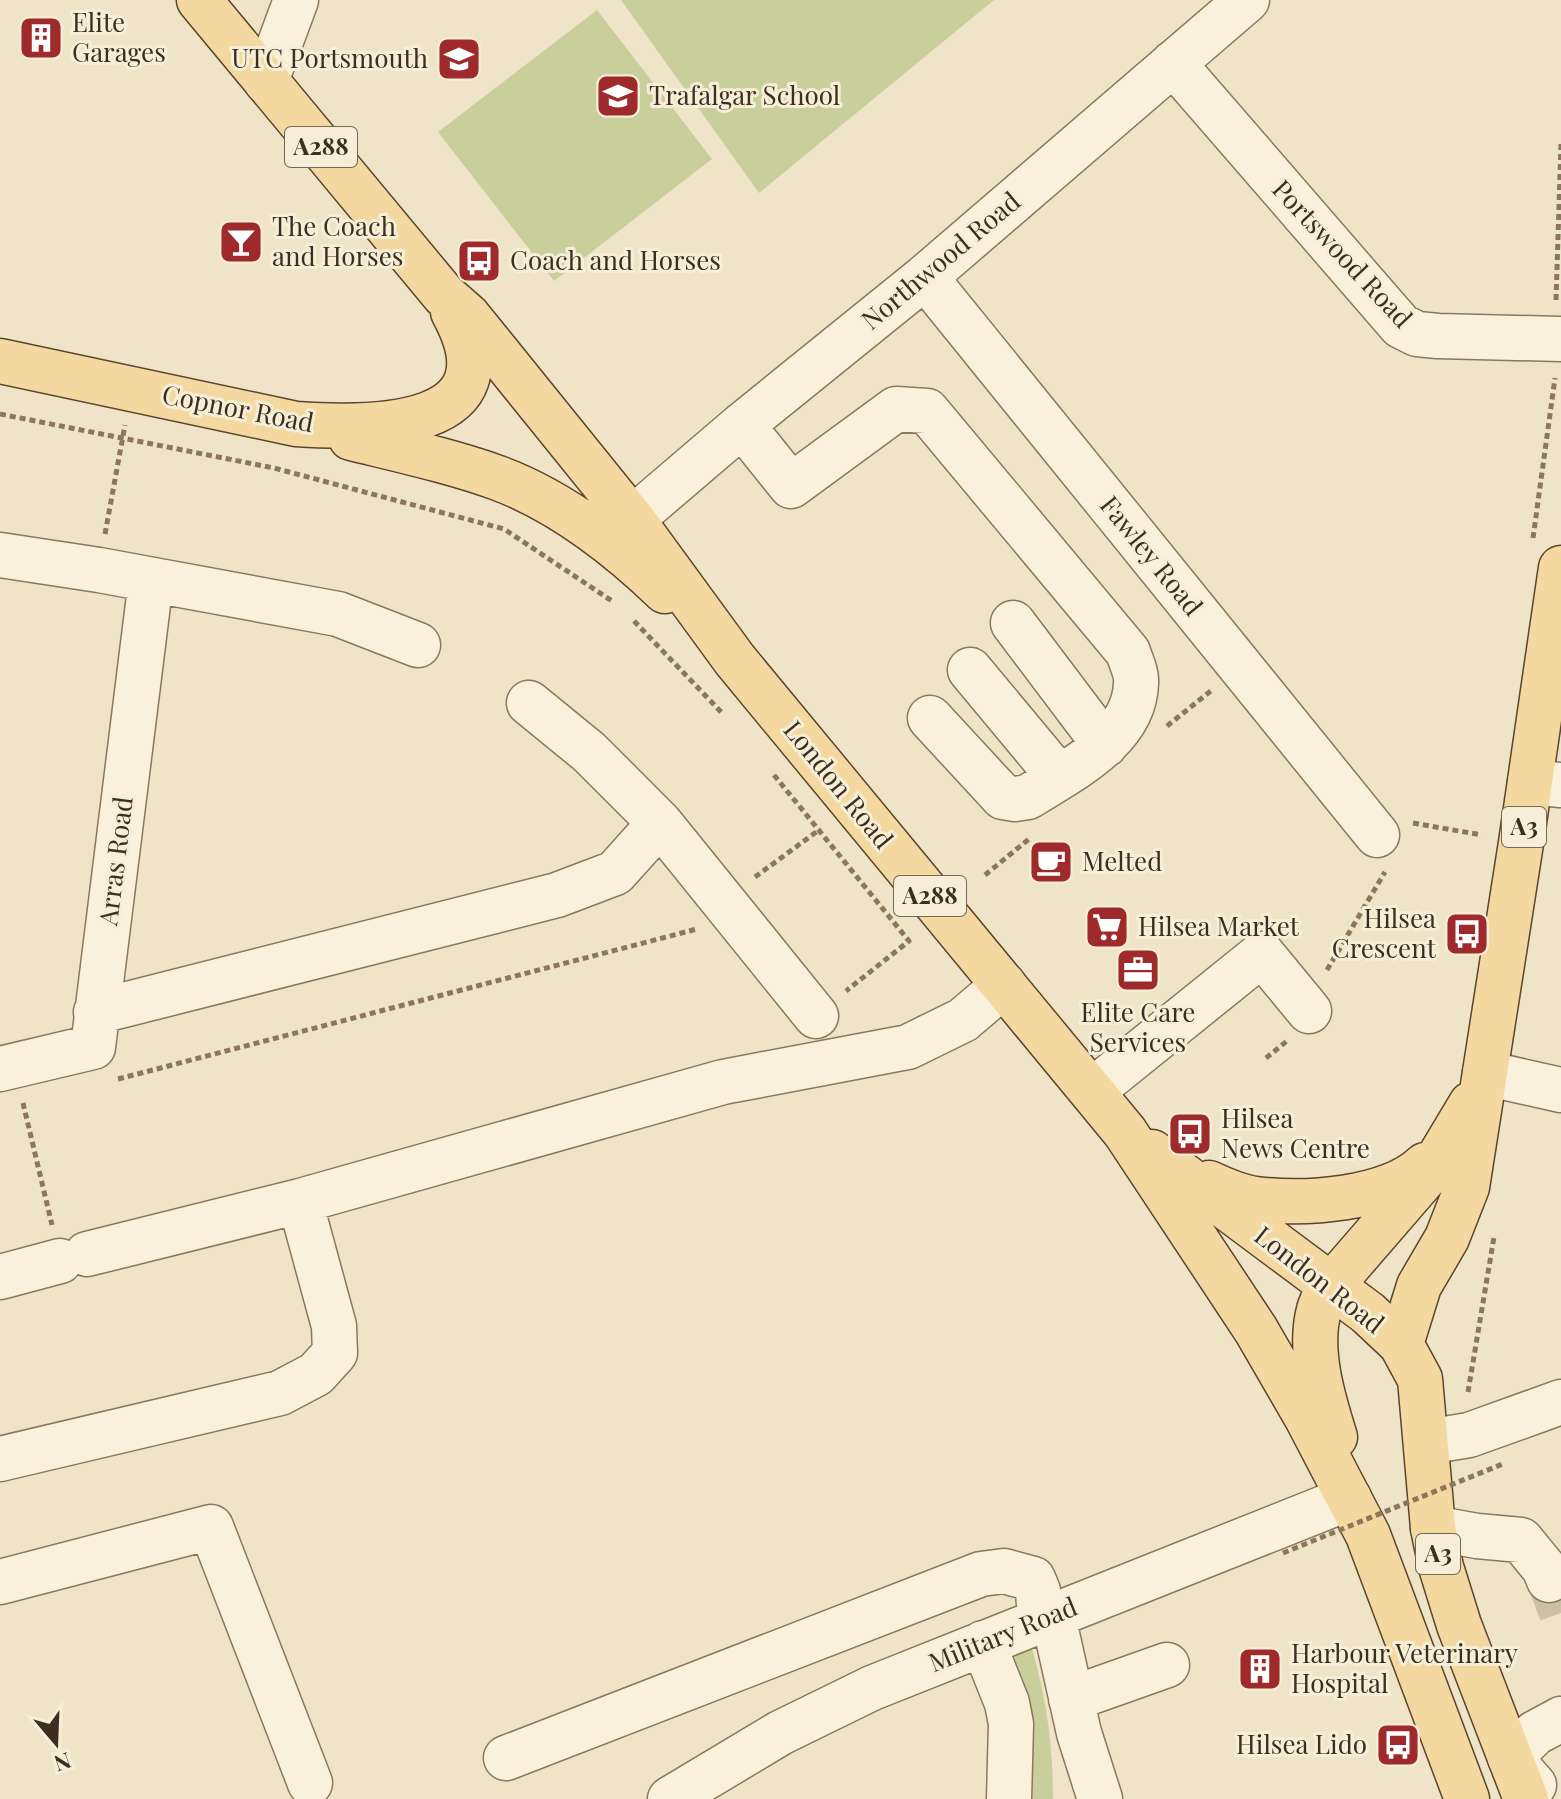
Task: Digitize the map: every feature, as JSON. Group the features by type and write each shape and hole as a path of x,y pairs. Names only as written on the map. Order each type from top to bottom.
{"main road":[{"name":"A288","path":"199,0 444,295"},
{"name":"Copnor Road","path":"0,361 296,424 331,427 389,424 412,420 447,404 465,382 470,368 467,341 444,295"},
{"name":"London Road","path":"444,295 468,316 632,519 735,660 1125,1132 1256,1330 1359,1517 1467,1799"},
{"name":"London Road","path":"296,424 463,467 500,479 543,499 595,533 656,583 735,660"},
{"name":"A3","path":"1401,1344 1419,1286 1447,1238 1467,1187 1484,1079 1546,784 1547,555"},
{"name":"A3","path":"1359,1517 1329,1419 1318,1369 1316,1335 1319,1309 1330,1287 1415,1190 1450,1141 1484,1079"},
{"name":"London Road","path":"1125,1132 1204,1181 1234,1194 1288,1201 1316,1201 1362,1194 1401,1183 1417,1174 1450,1141"},
{"name":"London Road","path":"1125,1132 1368,1313 1401,1344 1420,1379 1444,1439 1449,1531 1441,1567 1459,1625 1526,1799"}],"street":[{"path":"266,81 296,0"},
{"name":"Northwood Road","path":"632,519 742,425 925,277 1247,0"},
{"name":"Portswood Road","path":"1173,63 1401,326 1417,334 1438,336 1558,339"},
{"name":"Fawley Road","path":"925,277 1390,842"},
{"path":"742,425 791,486 896,409 927,411 1128,652 1137,679 1135,700 1118,730 1105,745 1028,797 1003,797 930,718"},
{"path":"0,555 338,614 418,645"},
{"name":"Arras Road","path":"0,1069 93,1047 151,580"},
{"path":"1013,623 1105,745"},
{"path":"970,670 1059,777"},
{"path":"529,703 589,752 660,823 816,1016"},
{"path":"96,1012 557,895 615,873 660,823"},
{"path":"1092,1091 1262,954 1311,1006"},
{"path":"0,1277 300,1201 723,1082 908,1047 963,1020 1004,985"},
{"path":"1484,1079 1561,1090"},
{"path":"0,1459 280,1393 316,1374 335,1353 334,1326 300,1201"},
{"path":"1444,1439 1561,1402"},
{"name":"Military Road","path":"670,1799 834,1705 983,1643 1047,1618 1359,1517"},
{"path":"0,1582 211,1527 310,1783"},
{"path":"1449,1531 1541,1538 1544,1568 1549,1580"},
{"path":"506,1758 981,1574 1004,1571 1033,1579 1100,1799"},
{"path":"983,1643 1007,1703 1011,1724 1009,1799"},
{"path":"1071,1699 1167,1665"},
{"path":"1546,1799 1510,1758 1535,1733 1561,1719"}],"path":[{"path":"1547,555 1558,339 1561,144"},
{"path":"99,570 132,387"},
{"path":"0,414 274,468 504,529 619,605"},
{"path":"629,616 731,724"},
{"path":"770,771 909,941 816,1016"},
{"path":"115,1080 721,923 722,902 819,830"},
{"path":"1266,1058 1311,1006 1390,842 1482,835"},
{"path":"38,1100 22,1104 44,1184 74,1258"},
{"path":"1449,1531 1457,1465 1444,1439 1495,1229"},
{"path":"1283,1553 1505,1463"}],"green space":[{"path":"621,0 994,0 759,193"},
{"path":"597,10 712,159 554,281 438,132"},
{"path":"1029,1639 1047,1718 1053,1799 1024,1799 1006,1651"}],"tunnel":[{"path":"1549,1580 1561,1613"}],"place":[{"name":"Elite Garages","path":"41,38"},
{"name":"UTC Portsmouth","path":"459,59"},
{"name":"Trafalgar School","path":"618,96"},
{"name":"The Coach and Horses","path":"241,242"},
{"name":"Coach and Horses","path":"479,261"},
{"name":"Melted","path":"1051,862"},
{"name":"Hilsea Market","path":"1107,927"},
{"name":"Hilsea Crescent","path":"1467,934"},
{"name":"Elite Care Services","path":"1138,970"},
{"name":"Hilsea News Centre","path":"1190,1134"},
{"name":"Harbour Veterinary Hospital","path":"1260,1669"},
{"name":"Hilsea Lido","path":"1398,1745"}]}
